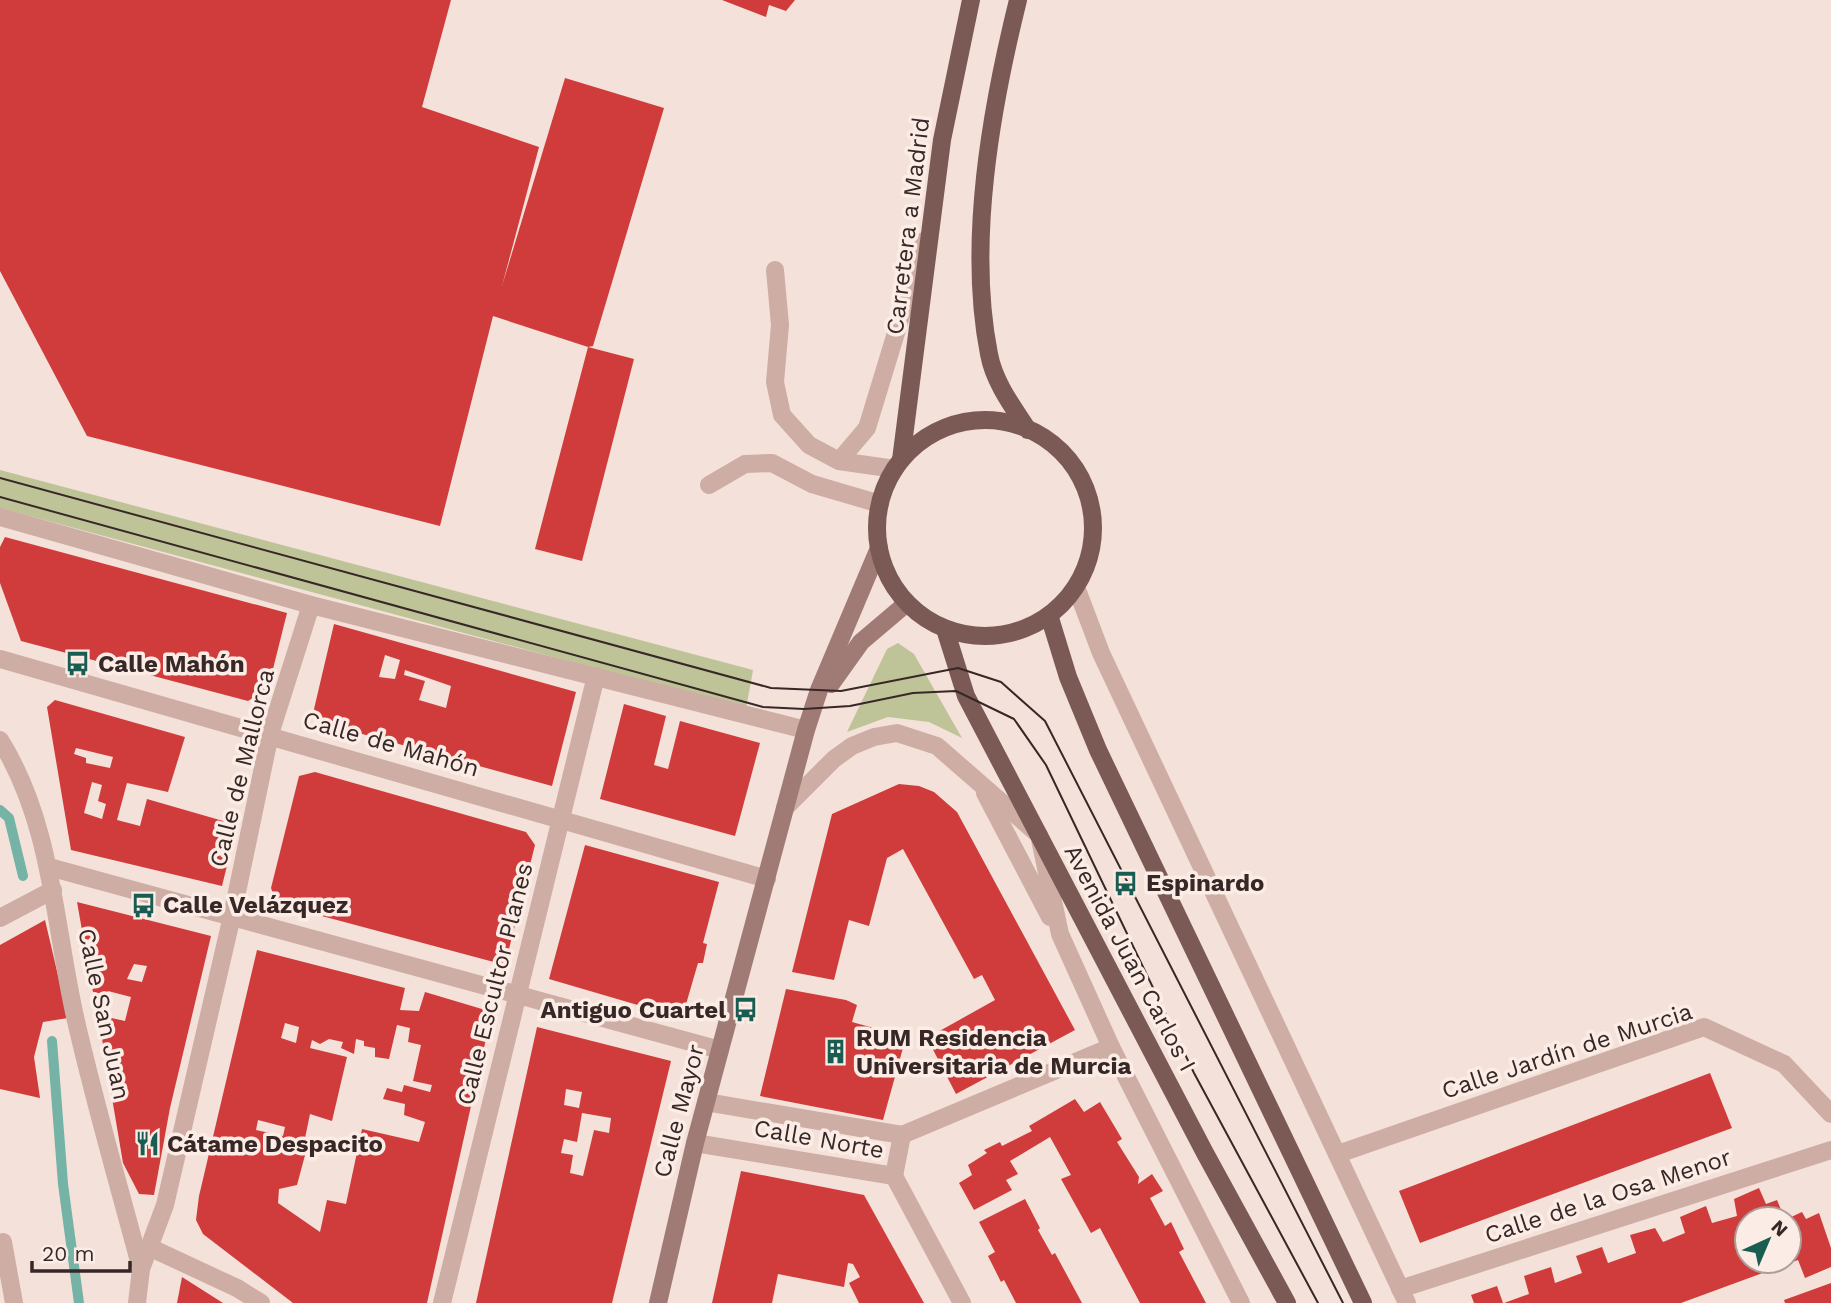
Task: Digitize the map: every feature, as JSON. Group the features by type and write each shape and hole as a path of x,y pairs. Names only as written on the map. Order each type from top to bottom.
{"main road":[{"name":"Carretera a Madrid","path":"898,464 952,85 971,0"},
{"path":"1018,0 996,103 983,209 981,280 989,356 1004,392 1028,430"},
{"path":"806,730 819,690 879,548 880,504 898,464 921,441 946,427 973,421 992,421 1028,430 1049,441 1066,457 1079,476 1093,521 1092,544 1076,587 1049,615 1010,633 988,636 945,629 908,603 894,587 879,548"},
{"path":"806,730 839,670 861,642 908,603"},
{"path":"1049,615 1068,677 1098,750 1363,1303"},
{"name":"Avenida Juan Carlos I","path":"945,629 966,696 1287,1303"},
{"name":"Calle Mayor","path":"657,1303 695,1143 806,730"}],"street":[{"path":"839,461 867,428 933,211"},
{"path":"775,270 780,325 775,382 782,415 809,445 839,461 898,464"},
{"path":"709,485 745,464 772,463 812,484 880,504"},
{"path":"0,517 311,605 806,730"},
{"path":"1076,587 1101,653 1403,1296"},
{"name":"Calle de Mallorca","path":"141,1269 165,1205 232,916 270,734 311,605"},
{"name":"Calle de Mahón","path":"0,659 270,734 767,879"},
{"name":"Calle Escultor Planes","path":"442,1303 596,676"},
{"path":"785,808 834,759 852,746 874,737 897,733 937,746 1039,835 1059,934"},
{"name":"Calle San Juan","path":"0,740 19,771 49,867 76,1019 141,1269 137,1303"},
{"path":"980,783 1059,934 1111,1046 1241,1303"},
{"path":"49,867 720,1050"},
{"path":"0,918 53,890"},
{"name":"Calle Jardín de Murcia","path":"1338,1154 1704,1027 1784,1064 1831,1115"},
{"name":"Calle Norte","path":"706,1102 902,1135 1111,1046"},
{"name":"Calle Norte","path":"695,1143 894,1176 902,1135"},
{"name":"Calle de la Osa Menor","path":"1403,1296 1831,1150"},
{"path":"894,1176 962,1303"},
{"path":"4,1242 14,1303"},
{"path":"151,1248 237,1288 261,1303"}],"green space":[{"path":"0,470 753,670 746,709 0,508"},
{"path":"898,643 914,654 962,738 929,722 888,717 847,732 887,649"}],"building":[{"path":"0,0 451,0 422,107 539,147 502,286 565,78 664,108 593,346 588,347 493,316 440,526 87,436 0,271"},
{"path":"722,0 795,0 786,11 769,5 766,17"},
{"path":"588,347 634,359 582,561 535,549"},
{"path":"5,537 287,613 268,689 248,701 21,641 0,583 0,547"},
{"path":"334,624 576,692 552,786 322,723 314,709","holes":["385,655 400,660 395,679 379,677","405,670 451,686 446,708 419,700 425,681 404,675"]},
{"path":"55,700 185,737 168,792 127,783 117,820 140,826 147,799 237,825 222,886 71,850 47,707","holes":["76,748 113,757 110,768 86,763 86,758 74,754","92,782 102,785 98,801 106,804 102,819 84,813"]},
{"path":"624,704 666,716 654,765 668,769 680,721 760,743 735,836 600,799"},
{"path":"315,772 526,832 535,845 505,965 277,904 271,888 299,776"},
{"path":"899,784 919,786 934,792 957,812 1075,1030 956,1094 927,1038 995,1000 982,975 974,979 903,849 887,858 869,926 849,920 834,980 792,972 832,814"},
{"path":"585,845 719,882 703,943 707,944 703,963 698,963 682,1018 549,979"},
{"path":"77,902 211,936 170,1108 154,1195 139,1194 123,1163 98,1015 125,1021 131,997 108,991 106,995 93,992","holes":["134,964 147,966 142,982 127,979"]},
{"path":"45,920 68,1018 43,1022 34,1057 40,1098 0,1089 0,945"},
{"path":"257,950 405,988 400,1010 419,1011 425,992 492,1012 427,1303 293,1303 203,1234 196,1220 199,1196","holes":["285,1023 299,1027 296,1043 281,1038","397,1025 410,1028 408,1042 421,1045 413,1081 432,1085 430,1092 404,1085 402,1092 387,1088 383,1099 405,1104 404,1115 425,1122 419,1142 362,1129 346,1204 327,1200 320,1232 278,1203 279,1189 297,1185 308,1144 304,1143 310,1114 332,1121 347,1057 310,1048 312,1040 320,1044 329,1039 343,1042 341,1048 354,1054 356,1039 364,1041 364,1046 375,1048 375,1057 389,1059","258,1120 285,1127 283,1136 256,1130"]},
{"name":"RUM Residencia Universitaria de Murcia","path":"786,989 846,1000 857,1005 852,1022 906,1037 883,1120 760,1096"},
{"path":"537,1027 671,1061 612,1303 476,1303","holes":["566,1089 582,1092 579,1108 564,1105","582,1113 611,1118 609,1133 594,1130 583,1176 570,1173 573,1155 561,1153 564,1139 577,1142"]},
{"path":"1710,1073 1732,1128 1420,1243 1399,1191"},
{"path":"1075,1099 1084,1112 1100,1102 1122,1139 1117,1142 1139,1177 1138,1184 1152,1174 1163,1191 1150,1198 1165,1226 1171,1222 1184,1249 1179,1252 1206,1303 1140,1303 1100,1228 1091,1233 1061,1179 1071,1175 1050,1137 1010,1161 1018,1174 1006,1180 1012,1190 974,1210 959,1183 972,1175 968,1165 987,1153 984,1150 1000,1142 1002,1146 1032,1131 1029,1126"},
{"path":"741,1171 864,1195 924,1303 859,1303 849,1283 860,1277 853,1264 848,1263 844,1287 778,1274 772,1303 712,1303"},
{"path":"1759,1188 1766,1204 1777,1200 1779,1205 1735,1205 1734,1199"},
{"path":"1025,1199 1040,1228 1038,1230 1052,1255 1055,1253 1082,1303 1016,1303 1004,1280 1001,1282 988,1256 995,1252 979,1222"},
{"path":"1706,1206 1712,1223 1733,1217 1733,1275 1757,1275 1681,1303 1504,1303 1529,1294 1524,1276 1551,1267 1555,1283 1582,1273 1576,1256 1602,1247 1608,1263 1636,1253 1630,1235 1655,1228 1663,1242 1685,1233 1680,1217"},
{"path":"1819,1213 1831,1248 1831,1267 1805,1278 1803,1214 1806,1219"},
{"path":"182,1277 223,1303 177,1303"},
{"path":"1831,1283 1831,1303 1785,1303 1784,1300"},
{"path":"1497,1286 1503,1303 1474,1303 1471,1295"}],"waterway":[{"path":"0,810 9,818 23,876"},
{"path":"52,1041 63,1184 79,1303"}],"tram line":[{"path":"0,478 771,688 841,691 958,668 1001,682 1045,721 1343,1303"},
{"path":"0,497 763,707 804,709 850,706 913,693 956,691 1014,719 1046,765 1194,1073 1318,1303"}],"place":[{"name":"Calle Mahón","path":"78,664"},
{"name":"Espinardo","path":"1126,883"},
{"name":"Calle Velázquez","path":"143,905"},
{"name":"Antiguo Cuartel","path":"746,1010"},
{"name":"RUM Residencia Universitaria de Murcia","path":"836,1052"},
{"name":"Cátame Despacito","path":"147,1144"}]}
